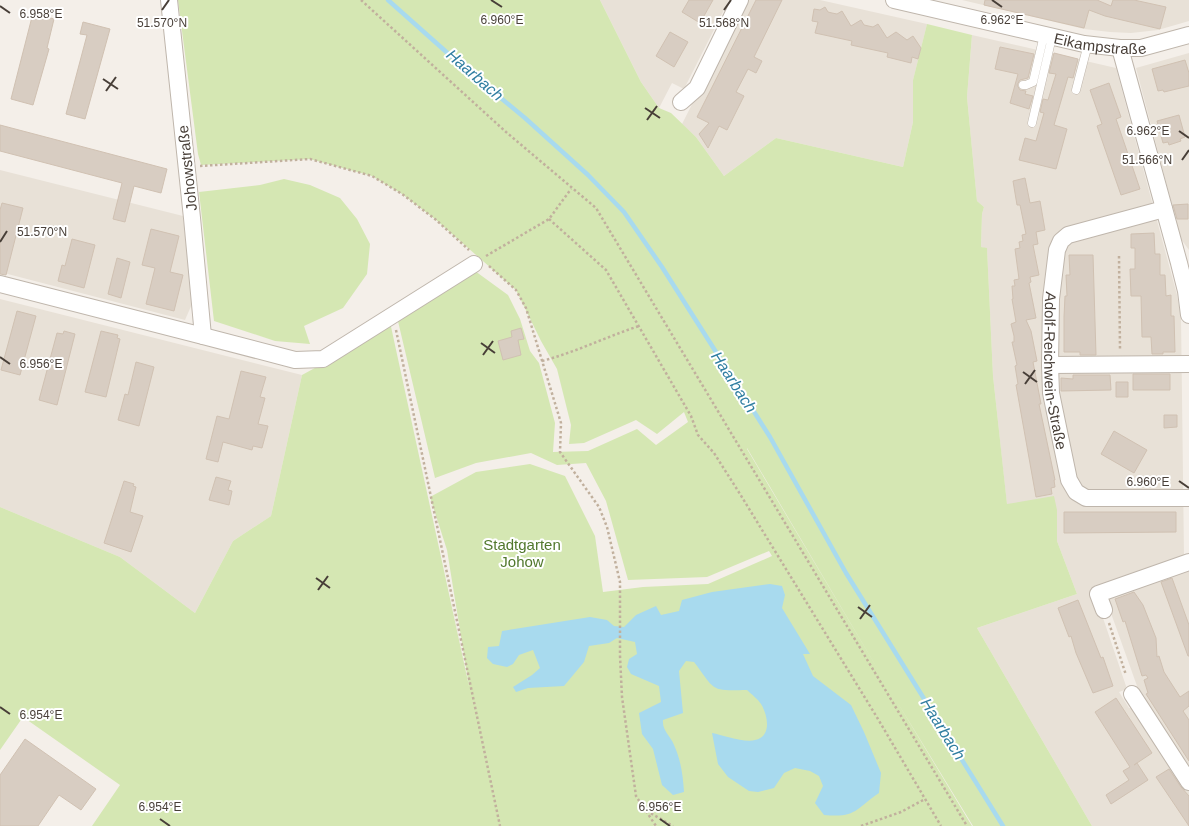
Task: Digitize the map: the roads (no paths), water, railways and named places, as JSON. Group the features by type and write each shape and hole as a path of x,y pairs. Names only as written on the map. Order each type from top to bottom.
{"street":[{"name":"Johowstraße","path":"169,0 202,336"},
{"path":"681,102 696,88 740,0"},
{"name":"Eikampstraße","path":"894,0 1048,36 1120,48 1141,48 1189,35"},
{"path":"1120,48 1164,208 1184,264 1189,315"},
{"name":"Adolf-Reichwein-Straße","path":"1164,208 1068,236 1061,241 1057,250 1051,299 1051,393 1069,480 1076,492 1086,498 1189,498"},
{"path":"0,284 295,360 323,359 477,261"},
{"path":"1050,365 1189,364"},
{"path":"1104,610 1098,594 1189,562"},
{"path":"1132,694 1189,782"}],"lane":[{"path":"1022,84 1026,85 1032,82 1048,36"},
{"path":"1032,123 1048,36"},
{"path":"1076,90 1088,44"}],"water":[{"path":"770,584 782,586 785,595 782,608 810,654 803,654 813,676 851,705 881,773 879,793 850,814 824,815 815,803 823,786 819,776 810,771 795,768 784,773 774,788 758,792 749,791 728,777 718,764 712,733 739,740 755,740 764,735 767,719 760,702 747,690 726,690 715,687 706,679 694,662 686,661 679,671 683,713 663,720 665,730 680,762 682,774 684,792 673,795 662,785 653,749 642,734 639,713 661,702 659,686 631,674 627,667 629,659 637,654 635,642 617,638 609,643 589,646 584,662 564,686 528,688 516,692 513,687 540,668 533,650 519,655 513,664 507,667 493,664 487,658 488,647 499,646 502,631 590,617 607,620 614,626 624,627 636,615 656,606 661,615 679,611 682,600 712,592"}],"waterway":[{"name":"Haarbach","path":"388,0 461,65 525,118 588,175 624,212 662,267 770,437 846,573 1003,826"}],"park label":[{"name":"Stadtgarten Johow","path":"522,552"}]}
